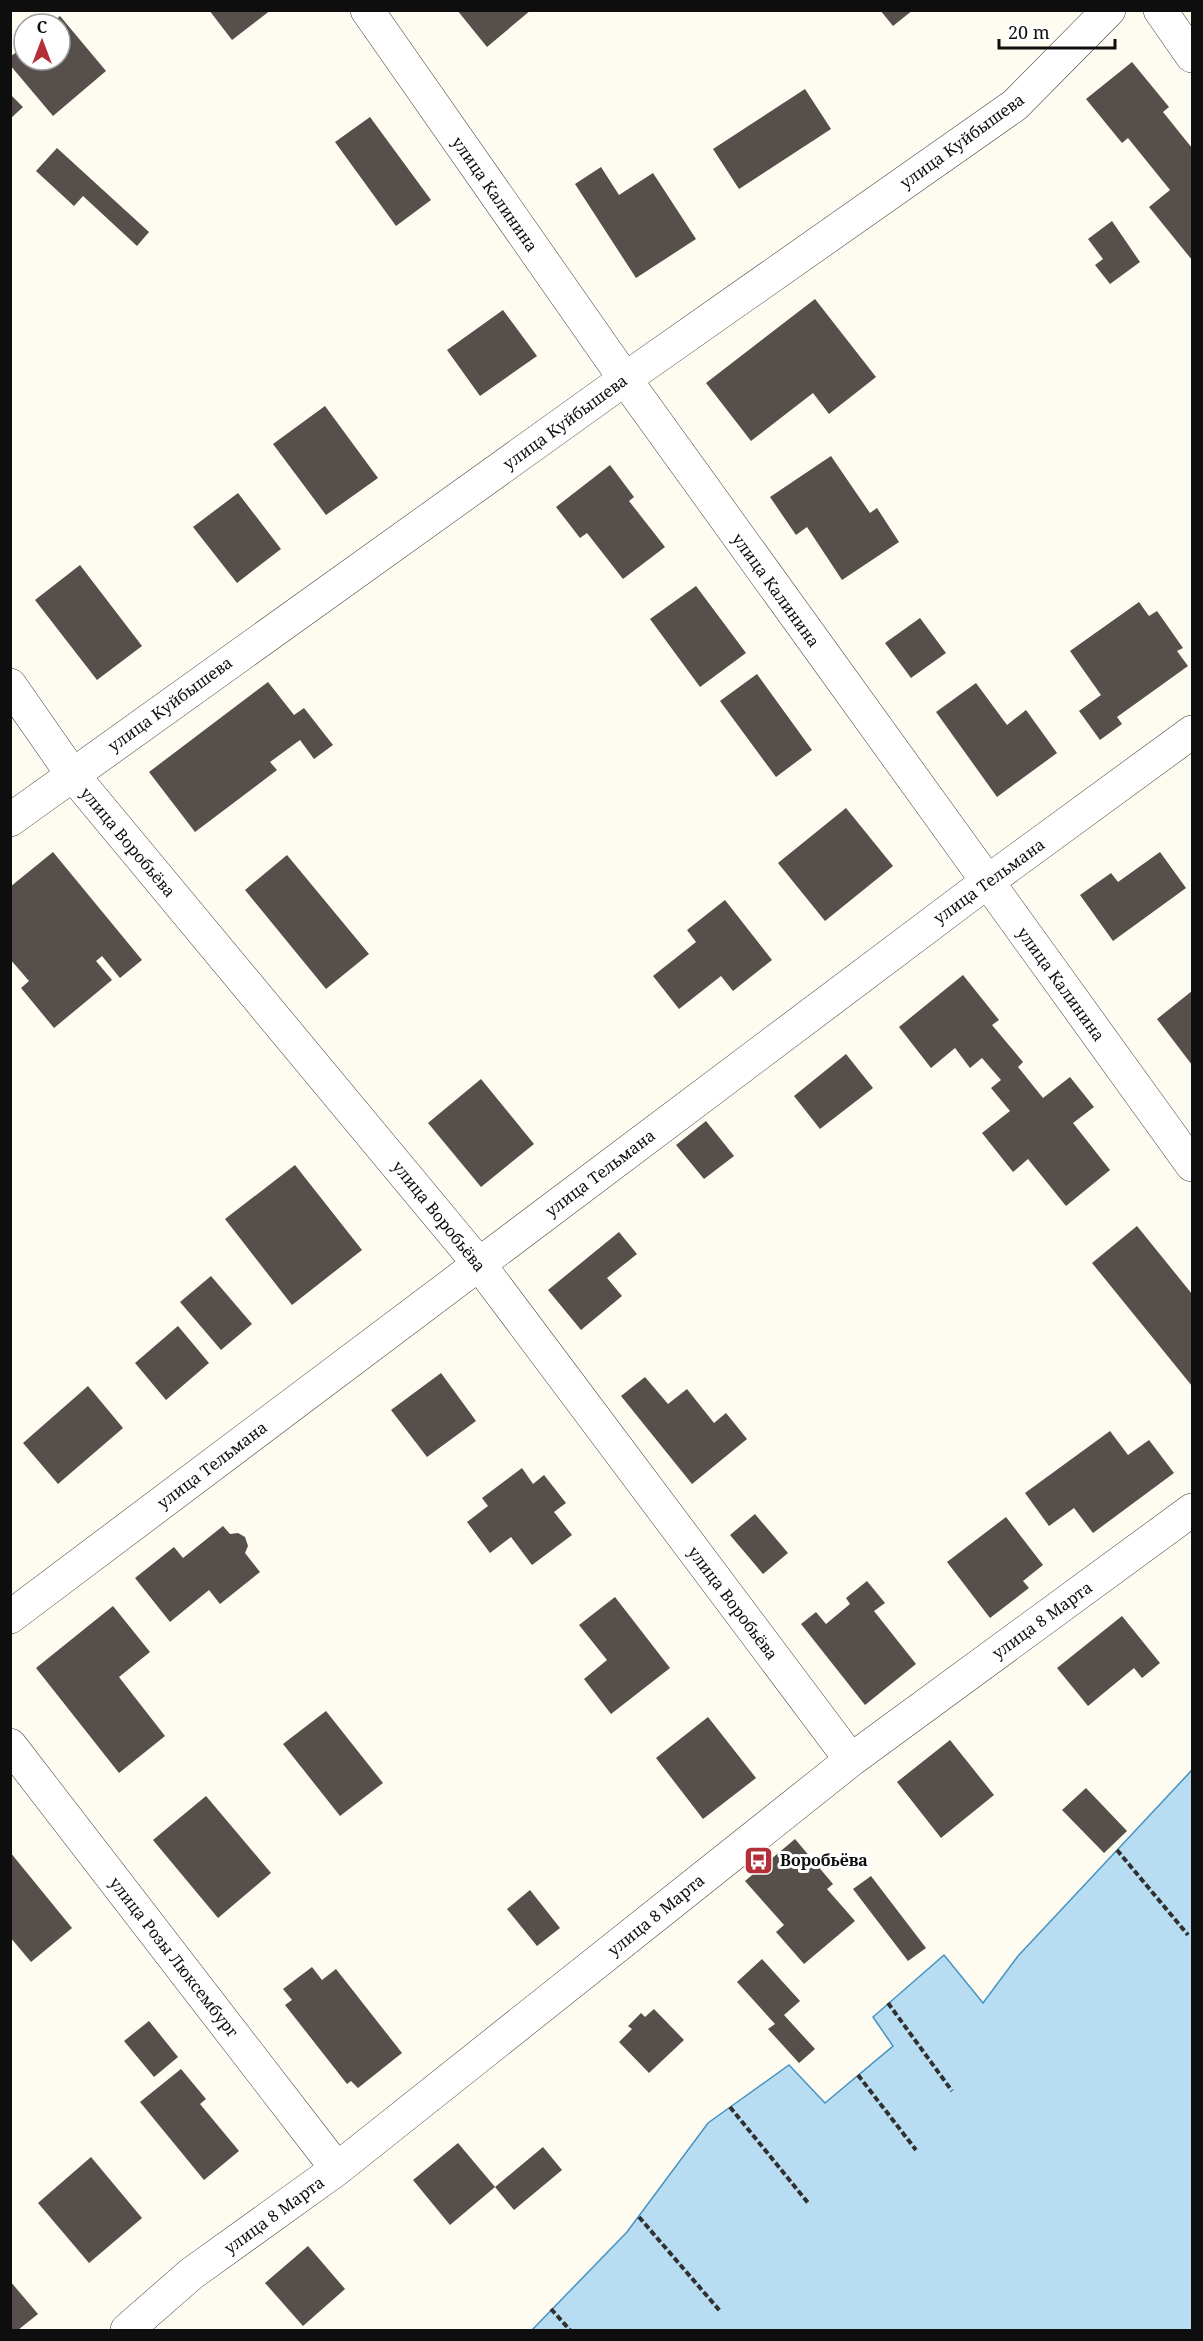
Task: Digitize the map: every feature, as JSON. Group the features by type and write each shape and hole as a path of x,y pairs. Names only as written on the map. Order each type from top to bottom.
{"street":[{"name":"улица Калинина","path":"366,10 625,379 1192,1165"},
{"name":"улица Куйбышева","path":"10,820 625,379 1015,105 1109,10"},
{"path":"1160,10 1192,56"},
{"name":"улица Воробьёва","path":"10,685 72,774 479,1264 851,1760"},
{"name":"улица Тельмана","path":"10,1617 987,882 1192,732"},
{"name":"улица 8 Марта","path":"127,2331 191,2274 338,2169 851,1760 1192,1510"},
{"name":"улица Розы Люксембург","path":"10,1745 338,2169"}],"path":[{"path":"1117,1850 1188,1935"},
{"path":"888,2003 952,2091"},
{"path":"858,2075 916,2150"},
{"path":"730,2107 809,2204"},
{"path":"639,2217 720,2311"},
{"path":"551,2309 570,2331"}],"water":[{"path":"1192,1770 1192,2330 532,2330 627,2232 708,2123 789,2065 825,2103 893,2046 873,2017 944,1955 983,2003 1018,1956"}],"building":[{"path":"209,10 271,10 232,40"},
{"path":"457,10 531,10 487,47"},
{"path":"880,10 913,10 893,26"},
{"path":"72,30 106,71 53,116 16,72 72,72"},
{"path":"1132,62 1169,107 1163,112 1192,148 1192,260 1149,207 1170,190 1128,138 1122,143 1086,99"},
{"path":"805,89 831,129 739,189 713,149"},
{"path":"10,94 23,107 10,119"},
{"path":"370,117 431,200 396,226 335,142"},
{"path":"57,148 149,232 137,246 83,196 74,206 36,171"},
{"path":"601,167 619,195 653,173 696,239 636,278 575,184"},
{"path":"1112,221 1140,262 1110,284 1095,265 1103,259 1088,239"},
{"path":"815,299 876,377 829,414 813,393 751,441 706,383"},
{"path":"503,310 537,356 480,396 447,350"},
{"path":"325,406 378,478 326,515 273,444"},
{"path":"831,456 870,513 877,508 899,542 842,580 807,527 796,535 770,497"},
{"path":"610,465 634,497 629,501 665,547 623,579 587,533 580,538 556,507"},
{"path":"238,493 281,549 237,583 193,527"},
{"path":"80,565 142,646 97,680 35,600"},
{"path":"696,586 746,653 700,687 650,619"},
{"path":"1139,602 1149,616 1157,611 1183,648 1177,651 1188,666 1117,717 1122,724 1100,740 1079,711 1101,695 1070,651"},
{"path":"920,618 946,653 911,678 885,643"},
{"path":"757,674 812,750 776,777 720,701"},
{"path":"268,682 294,715 304,708 333,745 314,759 300,740 270,762 277,770 195,832 149,772"},
{"path":"976,683 1007,725 1026,710 1057,753 997,797 936,712"},
{"path":"846,808 893,866 825,921 778,863"},
{"path":"53,852 142,960 120,978 102,956 96,961 112,980 54,1028 21,988 29,981 10,959 10,887"},
{"path":"1160,852 1186,888 1113,941 1080,895 1111,873 1118,882"},
{"path":"287,855 369,954 326,989 245,890"},
{"path":"725,900 772,960 733,991 721,976 679,1009 653,976 696,942 687,930"},
{"path":"963,975 999,1020 992,1025 1023,1062 1018,1067 1043,1098 1070,1077 1094,1107 1073,1123 1110,1170 1066,1206 1028,1159 1013,1172 982,1133 1010,1111 991,1088 1001,1080 982,1058 970,1068 955,1048 931,1068 899,1027"},
{"path":"1192,991 1192,1065 1157,1019"},
{"path":"846,1054 873,1088 820,1129 794,1096"},
{"path":"481,1079 534,1144 481,1187 428,1123"},
{"path":"706,1121 734,1156 704,1179 676,1145"},
{"path":"295,1165 362,1250 292,1305 225,1219"},
{"path":"1137,1226 1192,1294 1192,1386 1092,1263"},
{"path":"619,1232 637,1254 607,1278 622,1296 581,1330 548,1290"},
{"path":"211,1276 252,1324 221,1350 180,1302"},
{"path":"178,1326 209,1363 166,1400 135,1363"},
{"path":"441,1373 476,1421 427,1457 391,1410"},
{"path":"645,1377 668,1404 687,1389 714,1423 726,1413 747,1439 692,1484 621,1396"},
{"path":"88,1386 123,1428 58,1484 23,1443"},
{"path":"1110,1431 1128,1455 1149,1440 1174,1473 1093,1533 1074,1508 1049,1526 1025,1493"},
{"path":"522,1468 533,1484 544,1475 566,1503 554,1512 572,1535 532,1565 511,1537 490,1553 467,1522 488,1506 482,1498"},
{"path":"755,1514 788,1553 763,1574 730,1535"},
{"path":"1006,1517 1043,1565 1023,1581 1029,1588 990,1618 947,1562"},
{"path":"223,1526 230,1534 238,1533 245,1537 248,1546 245,1553 260,1572 220,1604 209,1590 170,1622 135,1578 174,1547 183,1558"},
{"path":"867,1581 885,1603 874,1611 916,1664 865,1705 801,1624 816,1612 826,1624 850,1604 846,1598"},
{"path":"615,1597 670,1668 611,1714 584,1679 607,1660 579,1625"},
{"path":"113,1606 150,1652 119,1677 165,1736 119,1773 36,1668"},
{"path":"1122,1616 1160,1663 1142,1678 1134,1668 1088,1706 1057,1668"},
{"path":"326,1711 383,1783 340,1816 283,1744"},
{"path":"708,1717 756,1778 703,1819 656,1758"},
{"path":"950,1740 994,1795 941,1838 897,1782"},
{"path":"1086,1788 1127,1831 1104,1853 1062,1810"},
{"path":"206,1796 271,1873 218,1918 153,1840"},
{"path":"795,1839 833,1884 827,1889 855,1921 804,1964 776,1932 784,1925 745,1881"},
{"path":"10,1852 72,1928 31,1962 10,1937"},
{"path":"871,1876 926,1948 908,1961 853,1889"},
{"path":"530,1890 560,1928 537,1946 507,1909"},
{"path":"762,1959 800,2001 784,2015 815,2049 799,2063 768,2029 775,2024 737,1982"},
{"path":"312,1967 322,1980 336,1969 402,2053 358,2088 351,2081 347,2084 285,2005 292,2000 283,1989"},
{"path":"654,2009 684,2040 649,2073 619,2042 632,2029 628,2026 641,2013 645,2017"},
{"path":"149,2021 178,2057 154,2077 124,2041"},
{"path":"181,2069 206,2099 200,2104 239,2151 204,2180 140,2102"},
{"path":"458,2143 495,2187 450,2225 413,2180"},
{"path":"543,2147 562,2170 514,2210 495,2187"},
{"path":"91,2157 142,2218 89,2263 38,2203"},
{"path":"308,2246 345,2289 303,2326 265,2283"},
{"path":"10,2281 38,2314 18,2330 10,2330"}],"place":[{"name":"Воробьёва","path":"759,1860"}]}
